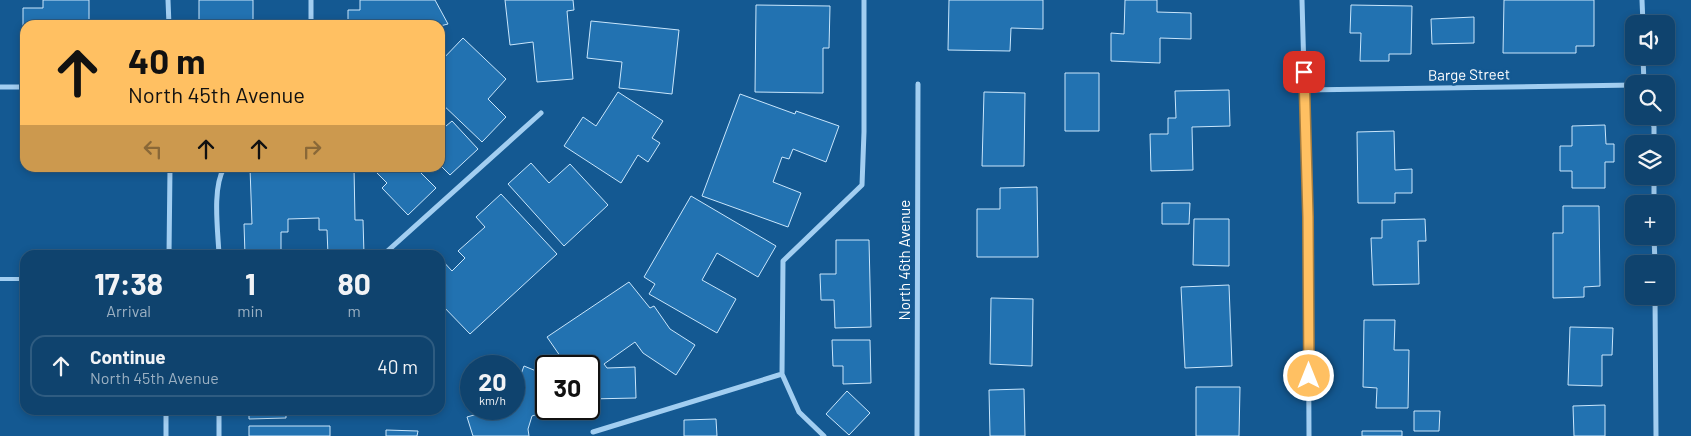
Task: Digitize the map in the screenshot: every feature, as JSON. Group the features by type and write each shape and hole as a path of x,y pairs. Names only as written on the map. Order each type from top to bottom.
{"street":[{"path":"168,0 169,20"},
{"path":"311,0 311,20"},
{"path":"824,436 799,412 782,374 783,261 862,185 864,0"},
{"path":"1302,0 1308,217 1309,436"},
{"path":"1642,0 1643,15"},
{"name":"North 46th Avenue","path":"917,436 918,84"},
{"name":"Barge Street","path":"1304,90 1625,85"},
{"path":"0,87 20,87"},
{"path":"389,250 541,113"},
{"path":"168,250 170,172"},
{"path":"219,250 217,191 222,172"},
{"path":"1655,305 1656,436"},
{"path":"593,432 782,374"},
{"path":"166,415 166,436"},
{"path":"219,415 219,436"}],"lane":[{"path":"0,279 20,279"}],"building":[{"path":"43,0 89,0 89,20 23,20 23,8 43,8"},
{"path":"199,0 253,0 253,20 199,20"},
{"path":"360,0 435,0 448,24 445,25 445,20 348,20 348,10 360,10"},
{"path":"505,0 573,0 574,10 567,11 573,79 537,82 533,42 510,45"},
{"path":"949,0 1043,0 1043,29 1011,28 1010,51 948,50"},
{"path":"1125,0 1157,0 1157,12 1191,13 1191,39 1160,38 1160,63 1111,61 1111,33 1124,34"},
{"path":"1504,0 1594,0 1594,46 1576,46 1576,53 1503,53"},
{"path":"756,5 830,6 829,48 823,48 823,93 755,92"},
{"path":"1351,5 1412,6 1411,54 1389,54 1389,61 1360,61 1361,33 1350,33"},
{"path":"1474,17 1474,43 1432,44 1431,19"},
{"path":"591,21 679,30 672,94 619,88 622,62 587,58"},
{"path":"463,38 506,79 488,99 506,117 482,142 445,107 445,57"},
{"path":"1065,73 1099,73 1099,131 1065,131"},
{"path":"1229,90 1230,126 1192,127 1193,170 1151,171 1150,134 1168,134 1168,118 1176,118 1175,91"},
{"path":"618,92 663,121 652,138 660,143 648,162 638,155 621,183 564,146 583,117 596,126"},
{"path":"984,92 1025,93 1024,166 982,166"},
{"path":"740,94 795,114 796,111 839,126 826,162 793,149 789,159 782,157 773,182 801,193 788,227 702,196"},
{"path":"452,121 478,149 450,175 445,170 445,125"},
{"path":"1605,125 1606,144 1614,144 1614,162 1605,162 1605,188 1572,188 1572,171 1560,171 1560,146 1572,146 1572,126"},
{"path":"1394,131 1395,170 1412,169 1412,193 1395,193 1395,203 1358,203 1357,132"},
{"path":"531,163 549,183 570,164 608,205 564,246 508,184"},
{"path":"250,172 354,172 355,220 363,220 364,250 328,250 327,230 319,230 319,218 288,219 288,232 281,232 281,250 245,250 244,224 252,224"},
{"path":"376,172 420,172 436,188 408,215 382,188 387,183"},
{"path":"1037,187 1038,257 977,257 977,209 1000,209 1000,188"},
{"path":"501,194 557,254 470,334 445,308 445,263 452,271 465,258 458,251 485,227 476,217"},
{"path":"691,196 776,246 758,277 717,253 702,280 736,299 717,333 649,294 655,284 644,277"},
{"path":"1162,203 1190,203 1189,224 1162,224"},
{"path":"1563,206 1599,206 1600,286 1584,287 1584,297 1553,298 1553,233 1563,233"},
{"path":"1194,219 1229,219 1229,266 1193,265"},
{"path":"1425,219 1426,241 1418,241 1419,284 1373,285 1371,238 1382,238 1382,220"},
{"path":"836,240 869,240 871,327 835,328 834,300 821,300 820,274 836,274"},
{"path":"629,282 650,308 654,306 670,329 695,345 676,375 643,353 635,342 604,364 607,368 635,367 636,398 600,399 600,355 559,355 547,337"},
{"path":"1229,285 1232,366 1185,368 1181,287"},
{"path":"991,298 1033,299 1032,366 990,364"},
{"path":"1364,320 1395,320 1394,350 1409,350 1408,408 1376,408 1377,388 1363,387"},
{"path":"1570,327 1613,328 1612,355 1602,355 1602,386 1568,385"},
{"path":"832,340 870,340 871,383 843,384 843,366 833,366"},
{"path":"525,366 535,370 535,415 532,416 528,429 529,436 473,436 468,420 525,420"},
{"path":"1196,387 1240,387 1239,436 1196,436"},
{"path":"1024,389 1025,436 990,436 989,390"},
{"path":"847,391 870,413 849,435 826,414"},
{"path":"1605,405 1605,436 1574,436 1573,406"},
{"path":"1414,411 1440,411 1439,431 1414,431"},
{"path":"249,415 286,415 286,418 249,419"},
{"path":"716,419 717,436 684,436 684,420"},
{"path":"249,426 330,426 330,436 249,436"},
{"path":"386,430 418,431 417,436 386,436"},
{"path":"1362,431 1402,431 1402,436 1362,436"}],"route":[{"path":"1304,72 1308,217 1309,376"}]}
